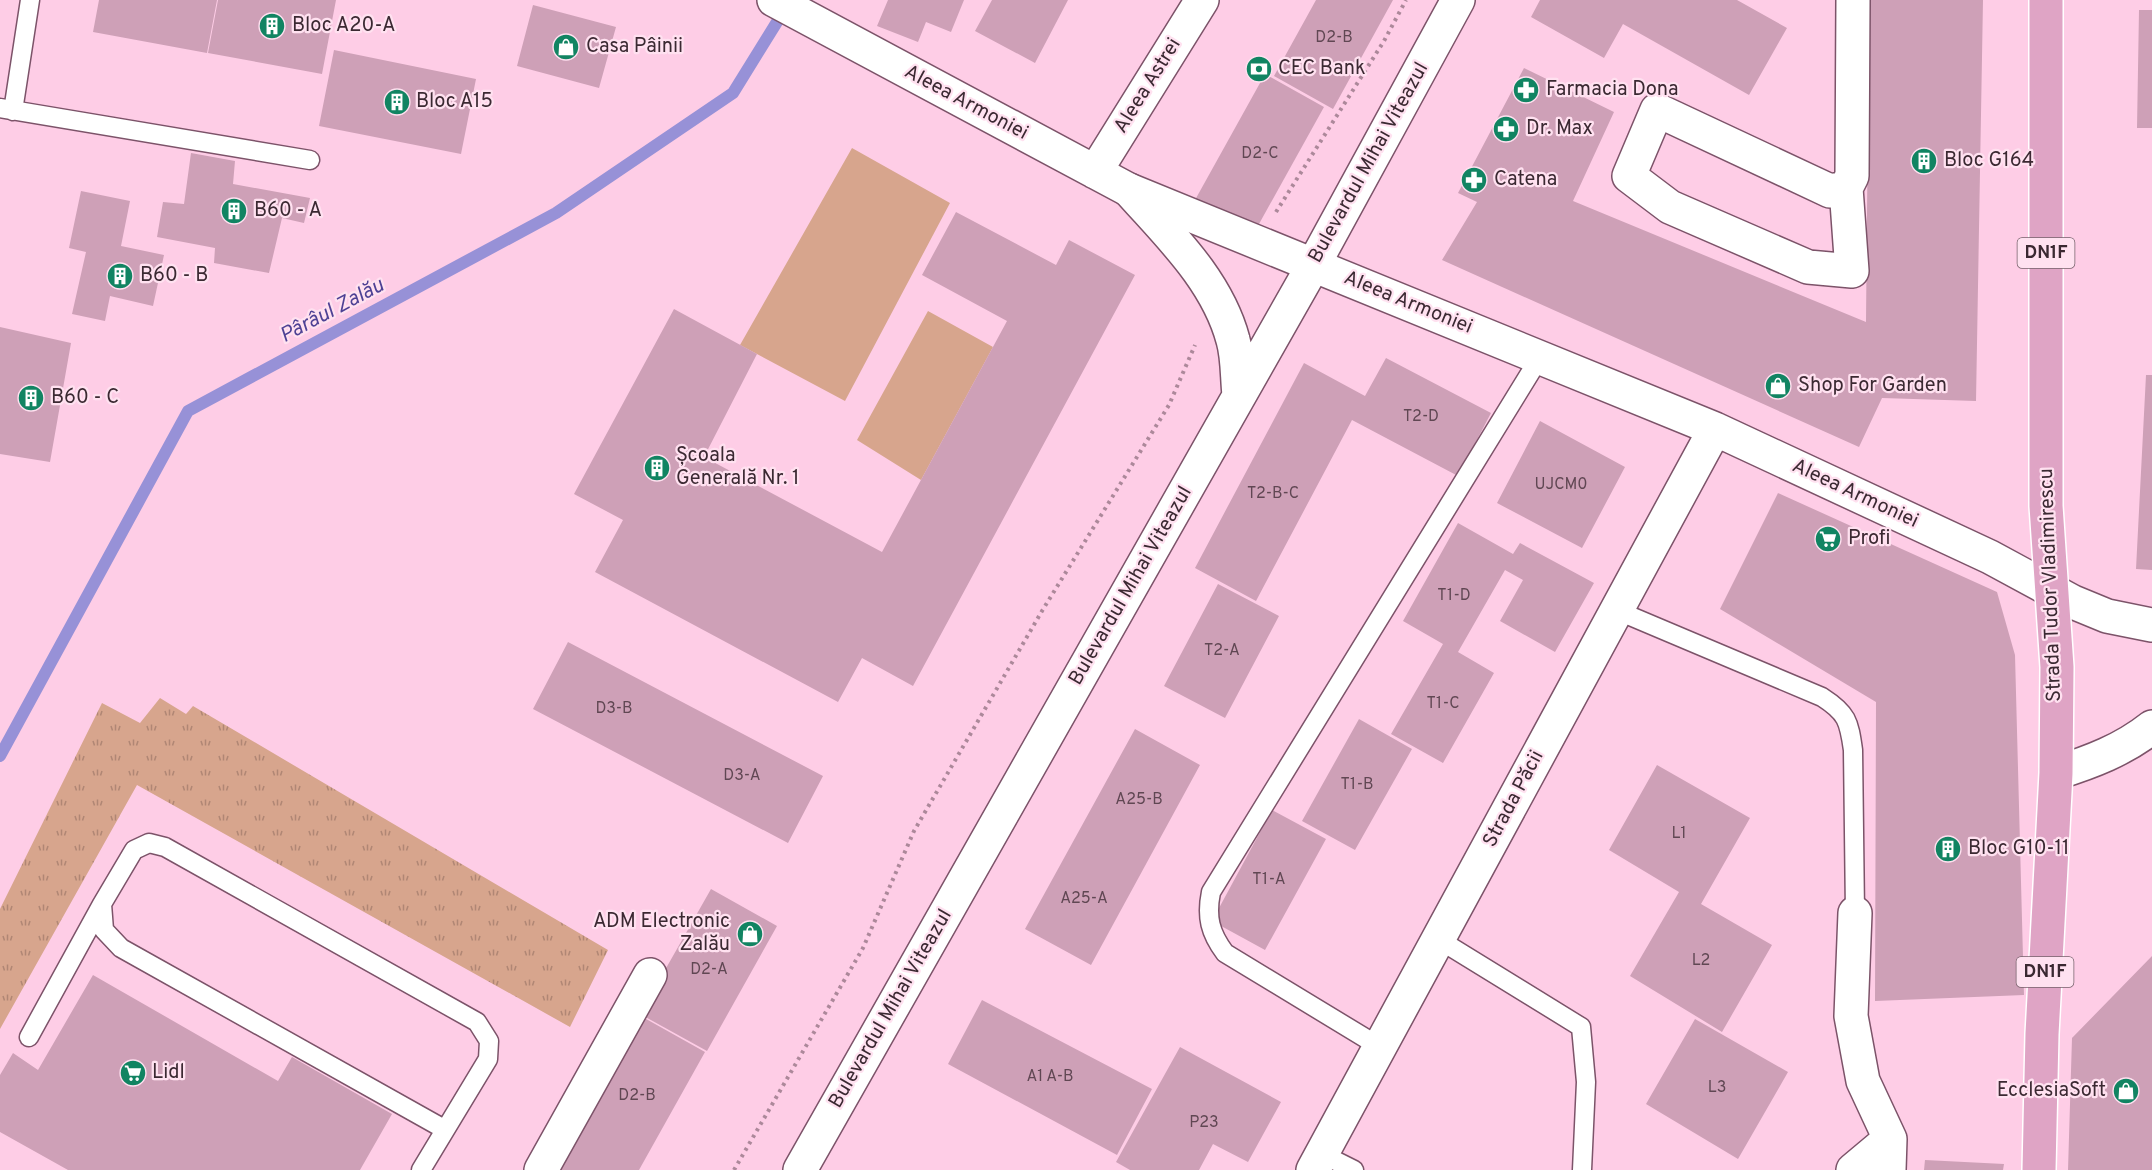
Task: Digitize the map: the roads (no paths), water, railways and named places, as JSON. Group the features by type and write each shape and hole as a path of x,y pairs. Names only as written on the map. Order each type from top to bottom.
{"main road":[{"name":"Strada Tudor Vladimirescu","path":"2040,1170 2045,956 2056,773 2057,667 2046,506 2046,0"}],"street":[{"name":"Aleea Armoniei","path":"774,0 1129,190 1715,429 1990,557 2108,616 2152,625"},
{"name":"Aleea Astrei","path":"1095,172 1202,0"},
{"name":"Bulevardul Mihai Viteazul","path":"800,1170 1314,264 1458,0"},
{"path":"1846,188 1830,191 1657,110 1629,176 1670,207 1808,267 1852,271 1846,188 1852,177 1854,0"},
{"path":"1129,190 1182,249 1216,297 1233,341 1239,395"},
{"name":"Strada Păcii","path":"1317,1162 1715,429"},
{"path":"2056,773 2097,760 2138,738 2152,727"},
{"path":"1853,1170 1889,1155 1863,1081 1851,1016 1855,913"},
{"path":"541,1170 650,975"}],"lane":[{"path":"30,0 7,109 310,160"},
{"path":"1380,1047 1225,954 1214,938 1209,923 1210,892 1540,357"},
{"path":"1616,610 1822,697 1840,709 1850,724 1853,750 1855,913"},
{"path":"29,1037 134,850 148,843 165,847 477,1022 489,1041 488,1059 421,1170"},
{"path":"102,904 104,930 121,948 444,1129"},
{"path":"1438,939 1581,1027 1586,1082 1582,1170"},
{"path":"1317,1162 1354,1170"}],"waterway":[{"name":"Pârâul Zalău","path":"0,756 188,411 556,213 733,93 785,9"}],"place":[{"name":"Bloc A20-A","path":"272,26"},
{"name":"Casa Pâinii","path":"566,47"},
{"name":"CEC Bank","path":"1259,69"},
{"name":"Farmacia Dona","path":"1526,90"},
{"name":"Bloc A15","path":"397,102"},
{"name":"Dr. Max","path":"1506,129"},
{"name":"Bloc G164","path":"1924,161"},
{"name":"Catena","path":"1474,180"},
{"name":"B60 - A","path":"234,211"},
{"name":"B60 - B","path":"120,276"},
{"name":"Shop For Garden","path":"1778,386"},
{"name":"B60 - C","path":"31,398"},
{"name":"Școala Generală Nr. 1","path":"657,468"},
{"name":"Profi","path":"1828,539"},
{"name":"Bloc G10-11","path":"1948,849"},
{"name":"ADM Electronic Zalău","path":"750,934"},
{"name":"Lidl","path":"133,1073"},
{"name":"EcclesiaSoft","path":"2126,1091"}]}
